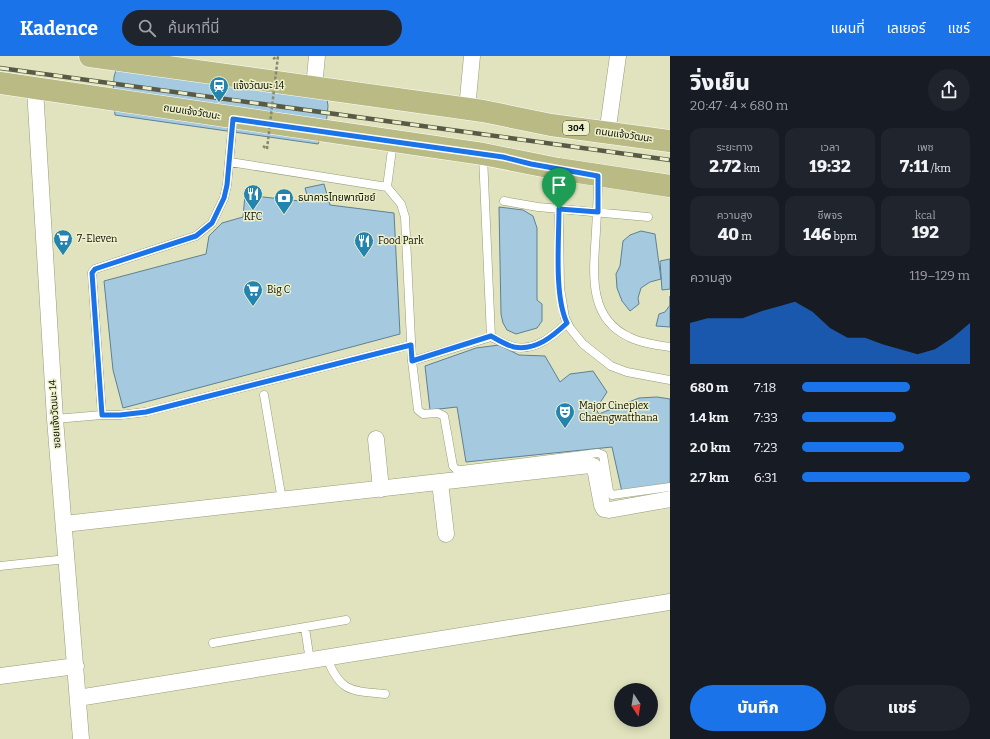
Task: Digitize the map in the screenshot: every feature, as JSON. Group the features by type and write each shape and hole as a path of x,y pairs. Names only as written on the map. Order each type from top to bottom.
{"main road":[{"name":"ถนนแจ้งวัฒนะ","path":"90,56 134,59 475,110 551,125 670,141"},
{"name":"ถนนแจ้งวัฒนะ","path":"0,83 233,119 493,156 598,176 670,186"},
{"name":"ถนนแจ้งวัฒนะ","path":"475,110 537,112 670,128"},
{"name":"ถนนแจ้งวัฒนะ","path":"493,156 571,160 670,172"}],"street":[{"path":"314,87 317,56"},
{"path":"472,56 475,110"},
{"path":"610,120 618,56"},
{"name":"ซอยแจ้งวัฒนะ 14","path":"35,89 55,419 81,739"},
{"path":"376,439 381,489"},
{"path":"64,524 590,465 595,468 604,509 609,510 670,499"},
{"path":"440,482 446,534"},
{"path":"78,698 670,602"},
{"path":"0,676 76,666"}],"lane":[{"path":"102,415 92,273 95,269 196,236 212,223 224,198 230,162 233,119"},
{"path":"387,187 393,142"},
{"path":"491,336 493,156"},
{"path":"230,162 387,187 401,204 405,217 412,361 418,410 423,414 438,413 444,416 453,466 457,470 598,452 602,455 609,490 612,495 670,487"},
{"path":"558,169 560,288 567,323 583,344 611,366 627,372 670,380"},
{"path":"598,176 598,212 594,278 600,309 610,322 628,337 649,344 670,347"},
{"path":"504,201 538,207 648,217"},
{"path":"412,361 491,336 513,347 530,346 546,340 567,323"},
{"path":"55,419 146,412 411,345"},
{"path":"264,395 282,500"},
{"path":"0,566 67,559"},
{"path":"213,643 346,620"},
{"path":"305,628 310,660"},
{"path":"327,658 334,675 348,688 359,692 385,694"}],"path":[{"path":"273,59 278,56"},
{"path":"264,146 267,149 278,56"}],"building":[{"name":"แจ้งวัฒนะ 14","path":"120,56 325,85 328,106 326,125 318,144 115,115 113,92 114,77"},
{"name":"Big C","path":"324,184 330,205 394,213 400,334 123,408 113,370 104,281 206,254 209,236 222,223 243,217 245,195 309,202 305,188"},
{"path":"499,207 523,210 533,216 537,228 537,300 542,304 542,321 537,328 516,334 507,330 503,323 501,314"},
{"path":"641,231 655,234 661,279 650,282 641,288 638,298 639,304 630,311 622,301 617,288 616,274 620,266 623,241 630,235"},
{"path":"670,259 670,289 662,290 660,261"},
{"path":"670,305 670,327 656,326 659,314 665,312"},
{"path":"499,345 519,355 545,356 560,382 570,374 593,371 607,392 596,409 599,414 639,398 657,397 670,399 670,484 622,492 612,447 466,462 457,407 430,410 425,366 476,348"}],"railway":[{"path":"0,68 670,160"}],"place":[{"name":"แจ้งวัฒนะ 14","path":"219,103"},
{"name":"KFC","path":"253,211"},
{"name":"ธนาคารไทยพาณิชย์","path":"284,215"},
{"name":"7-Eleven","path":"63,256"},
{"name":"Food Park","path":"364,258"},
{"name":"Big C","path":"253,307"},
{"name":"Major Cineplex Chaengwatthana","path":"565,429"}],"route":[{"path":"233,119 503,157 531,164 598,176 598,212 559,209 560,288 567,323 546,340 530,346 513,347 491,336 412,361 411,345 146,412 120,415 102,415 92,273 95,269 196,236 212,223 224,198 227,185 233,119"}]}
